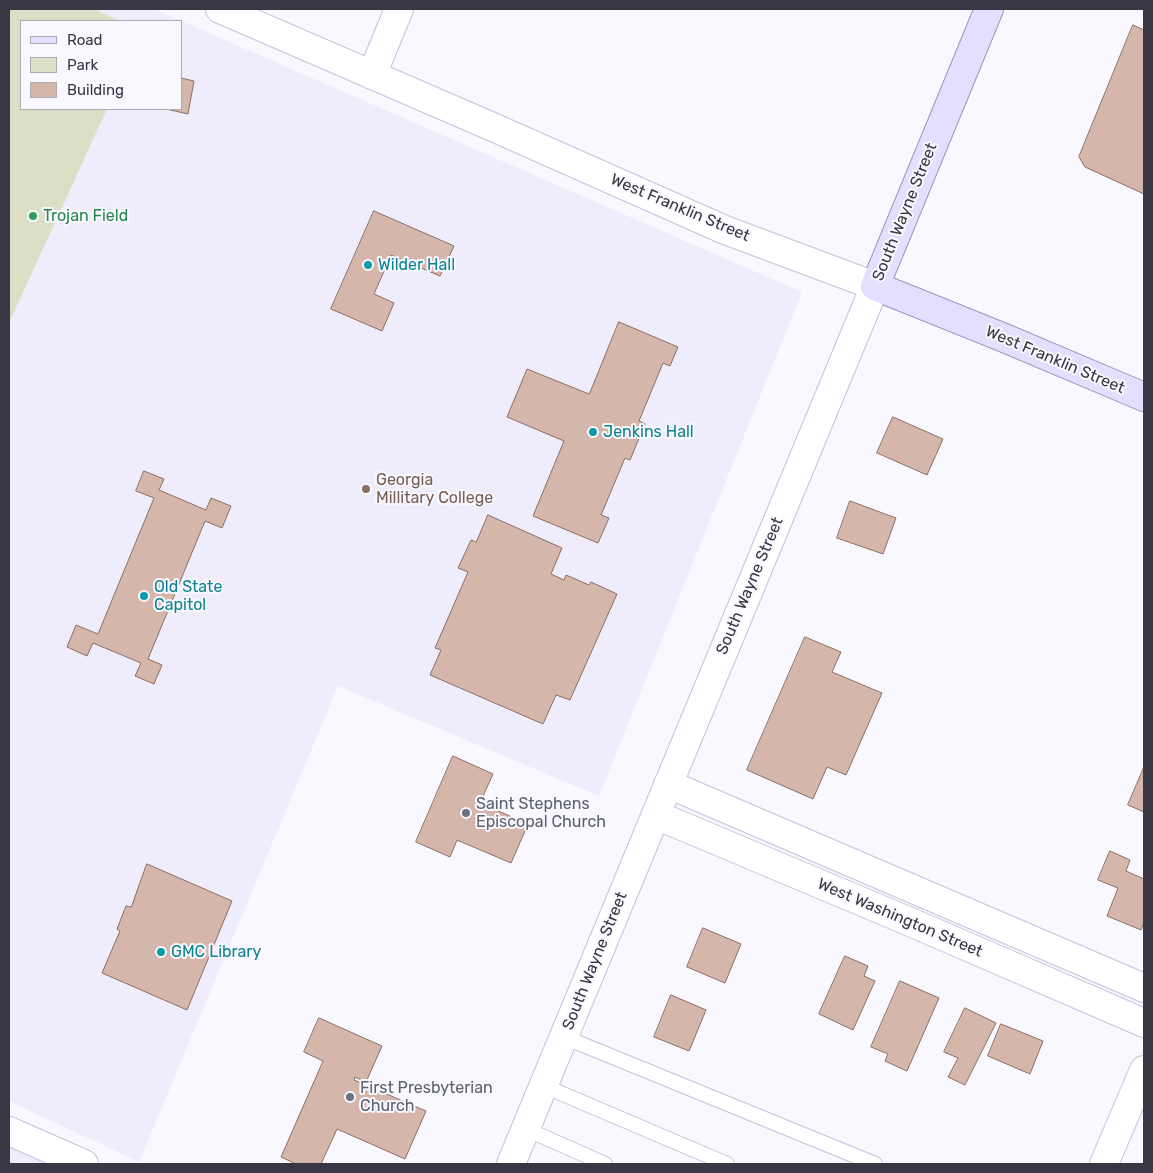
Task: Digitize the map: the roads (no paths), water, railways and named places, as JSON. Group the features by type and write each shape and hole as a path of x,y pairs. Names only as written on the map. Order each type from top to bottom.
{"main road":[{"name":"South Wayne Street","path":"875,286 989,9"},
{"name":"West Franklin Street","path":"875,286 1144,397"}],"street":[{"name":"West Franklin Street","path":"220,9 725,230 875,286"},
{"path":"372,75 399,9"},
{"name":"South Wayne Street","path":"512,1164 875,286"},
{"name":"West Washington Street","path":"668,784 1144,988"},
{"name":"West Washington Street","path":"656,814 1144,1023"},
{"path":"908,921 920,893"},
{"path":"1104,1164 1144,1070"},
{"path":"9,1132 84,1164"}],"lane":[{"path":"564,1037 875,1164"},
{"path":"544,1086 727,1164"},
{"path":"526,1129 605,1164"}],"place":[{"name":"Trojan Field","path":"33,216"},
{"name":"Wilder Hall","path":"368,265"},
{"name":"Jenkins Hall","path":"593,432"},
{"name":"Georgia Millitary College","path":"366,489"},
{"name":"Old State Capitol","path":"144,596"},
{"name":"Saint Stephens Episcopal Church","path":"466,813"},
{"name":"GMC Library","path":"161,952"},
{"name":"First Presbyterian Church","path":"350,1097"}]}
